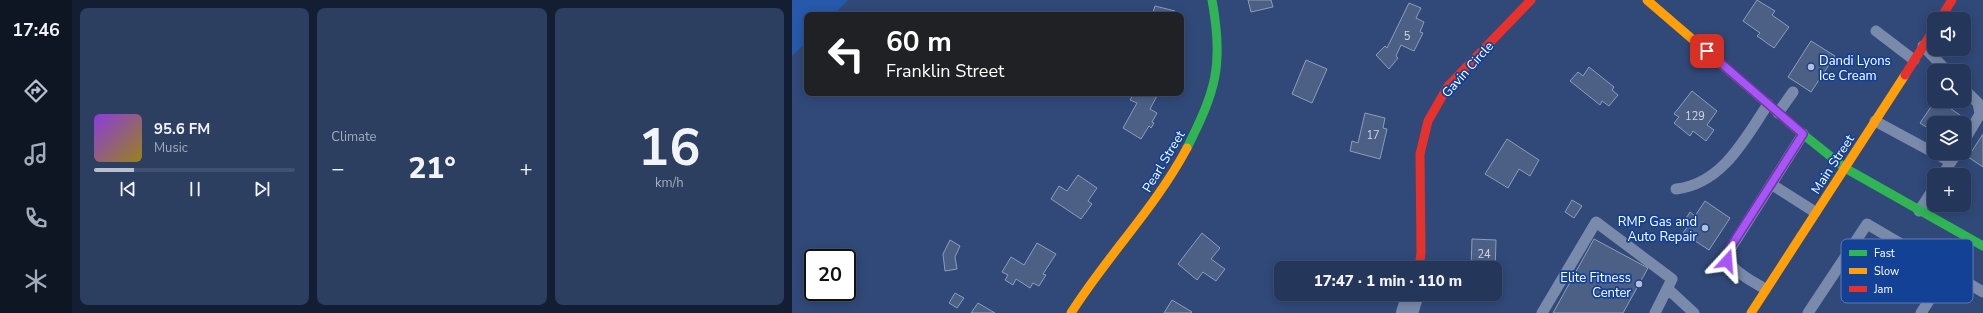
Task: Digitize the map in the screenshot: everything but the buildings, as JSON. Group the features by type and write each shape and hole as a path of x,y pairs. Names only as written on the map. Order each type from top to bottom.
{"main road":[{"name":"Pearl Street","path":"1071,313 1093,280 1162,191 1188,147 1202,116 1212,92 1218,61 1218,45 1212,0"},
{"name":"Gavin Circle","path":"1420,261 1420,154 1428,121 1435,106 1448,86 1531,0"},
{"path":"1647,0 1778,113 1845,168 1970,239"},
{"name":"Main Street","path":"1751,313 1927,39"},
{"path":"1973,241 1983,246"}],"street":[{"path":"1407,313 1410,301"}],"lane":[{"path":"1936,0 1950,4"},
{"path":"1876,31 1914,60"},
{"path":"1923,46 1940,64"},
{"path":"1778,113 1793,92"},
{"path":"1971,96 1978,103 1980,114 1971,130"},
{"path":"1676,189 1687,188 1719,171 1738,148 1768,104"},
{"path":"1875,122 1927,145"},
{"path":"1766,289 1730,265 1727,256 1803,134"},
{"path":"1771,184 1815,212"},
{"path":"1919,211 1927,199"},
{"path":"1542,313 1596,222 1672,280 1655,313"},
{"path":"1857,239 1867,224 1893,239"},
{"path":"1808,313 1841,263"},
{"path":"1973,286 1983,292"},
{"path":"1668,289 1694,313"},
{"path":"1921,313 1927,303"}],"shaded area":[{"path":"792,0 848,0 836,12 804,12 804,44 792,56"}],"traffic: fast":[{"path":"1187,148 1205,110 1215,77 1217,42 1216,23 1212,0"},
{"path":"1799,131 1845,168 1971,239"},
{"path":"1973,240 1983,246"}],"traffic: slow":[{"path":"1647,0 1799,131"},
{"path":"1751,313 1905,75"},
{"path":"1071,313 1085,292 1146,212 1187,148"}],"traffic: jam":[{"path":"1420,261 1420,154 1428,121 1448,86 1531,0"},
{"path":"1944,12 1952,0"},
{"path":"1905,75 1927,40"}],"place":[{"name":"Dandi Lyons Ice Cream","path":"1811,67"},
{"name":"RMP Gas and Auto Repair","path":"1705,228"},
{"name":"Elite Fitness Center","path":"1639,284"}],"route":[{"path":"1707,51 1803,134 1728,251 1727,261"}]}
